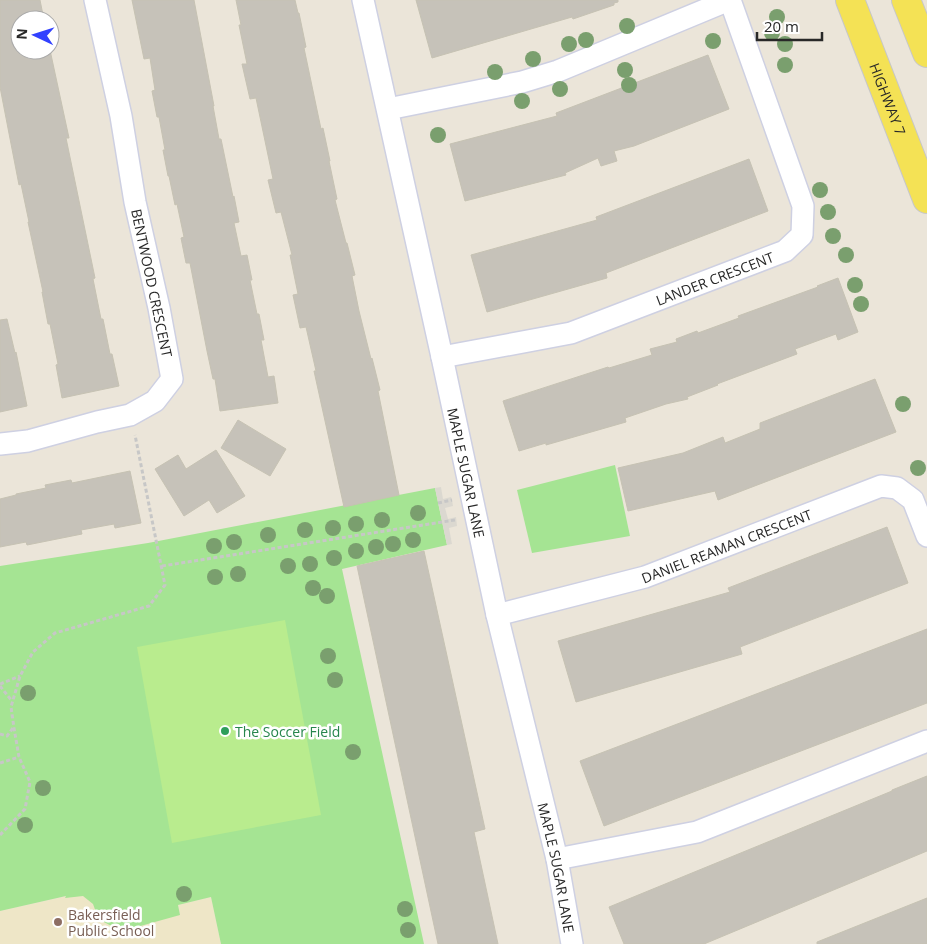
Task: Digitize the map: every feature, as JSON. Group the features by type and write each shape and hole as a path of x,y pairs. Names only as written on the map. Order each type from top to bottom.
{"main road":[{"name":"HIGHWAY 7","path":"850,0 927,199"},
{"path":"906,0 927,53"}],"street":[{"name":"BENTWOOD CRESCENT","path":"0,444 28,441 130,415 155,401 172,379 159,308 135,202 121,116 95,0"},
{"name":"MAPLE SUGAR LANE","path":"363,0 497,615 557,859 572,944"},
{"name":"LANDER CRESCENT","path":"388,108 522,82 558,71 730,0 803,206 802,235 785,250 570,333 442,357"},
{"name":"DANIEL REAMAN CRESCENT","path":"497,615 645,577 881,486 897,488 913,500 927,536"},
{"path":"557,859 697,832 927,741"}],"path":[{"path":"0,835 25,809 30,782 19,756 12,707 20,676 34,652 55,633 149,606 165,585 130,415"},
{"path":"438,503 452,500"},
{"path":"162,566 456,520"},
{"path":"13,702 0,685 20,676"},
{"path":"0,734 6,736 14,728"},
{"path":"0,763 19,756"}],"shaded area":[{"path":"441,487 443,499 451,497 452,500 453,506 445,508 448,519 456,517 457,526 449,528 452,544 447,545 435,488"},
{"name":"Bakersfield Public School","path":"109,888 180,915 178,905 211,897 221,944 0,944 0,911"}],"green space":[{"path":"615,465 630,536 532,553 517,490"},
{"path":"435,488 447,545 342,569 424,944 221,944 211,897 178,905 180,915 126,930 117,929 102,921 97,915 93,904 83,896 65,898 66,896 0,911 0,566 148,543"},
{"path":"285,620 321,815 172,843 137,647"}],"building":[{"path":"0,0 40,0 42,10 10,10 10,60 52,60 69,138 66,138 95,278 93,279 101,319 103,319 119,386 62,398 56,365 58,364 50,324 48,324 29,222 21,184 19,185 0,87"},
{"path":"132,0 194,0 219,139 221,139 239,222 234,223 241,256 247,255 252,280 250,280 264,340 261,340 268,377 274,376 278,403 220,411 190,263 186,263 181,238 184,237 177,204 175,205 168,176 159,117 157,117 152,91 155,90 150,58 144,59"},
{"path":"236,0 295,0 321,129 323,128 330,161 337,199 335,200 355,275 352,276 359,311 380,390 378,391 399,495 344,507 306,327 300,328 293,295 298,294 290,255 292,255 281,212 276,213 268,180 273,179 256,98 250,99 242,64 247,64"},
{"path":"416,0 618,0 618,2 573,19 572,17 432,58"},
{"path":"708,55 729,109 634,146 614,151 617,161 601,166 598,158 565,173 566,175 465,201 450,144 557,116 556,113"},
{"path":"749,159 768,211 606,273 607,278 487,312 471,255 597,220 596,217"},
{"path":"838,278 858,332 838,340 836,334 795,349 797,354 717,384 687,397 688,399 666,404 625,418 626,422 519,451 503,401 608,367 652,355 650,349 677,342 676,339 739,318 738,316"},
{"path":"7,319 27,406 0,412 0,320"},
{"path":"875,379 896,432 718,500 715,491 628,511 618,468 683,453 723,437 725,443 760,429 760,423"},
{"path":"238,420 286,449 270,476 221,448"},
{"path":"216,450 245,496 217,513 209,500 184,516 155,469 178,455 186,469"},
{"path":"130,471 141,523 115,528 114,524 81,530 82,534 27,545 26,542 0,547 0,499 46,488 45,485 71,480 72,483"},
{"path":"887,527 908,583 740,647 742,654 576,702 558,641 730,592 728,588"},
{"path":"424,551 485,829 474,832 498,944 438,944 357,566"},
{"path":"927,629 927,703 604,826 580,761"},
{"path":"927,776 927,851 704,944 624,944 609,907"},
{"path":"927,898 927,944 817,944 817,942"}],"place":[{"name":"The Soccer Field","path":"225,731"},
{"name":"Bakersfield Public School","path":"58,922"}]}
